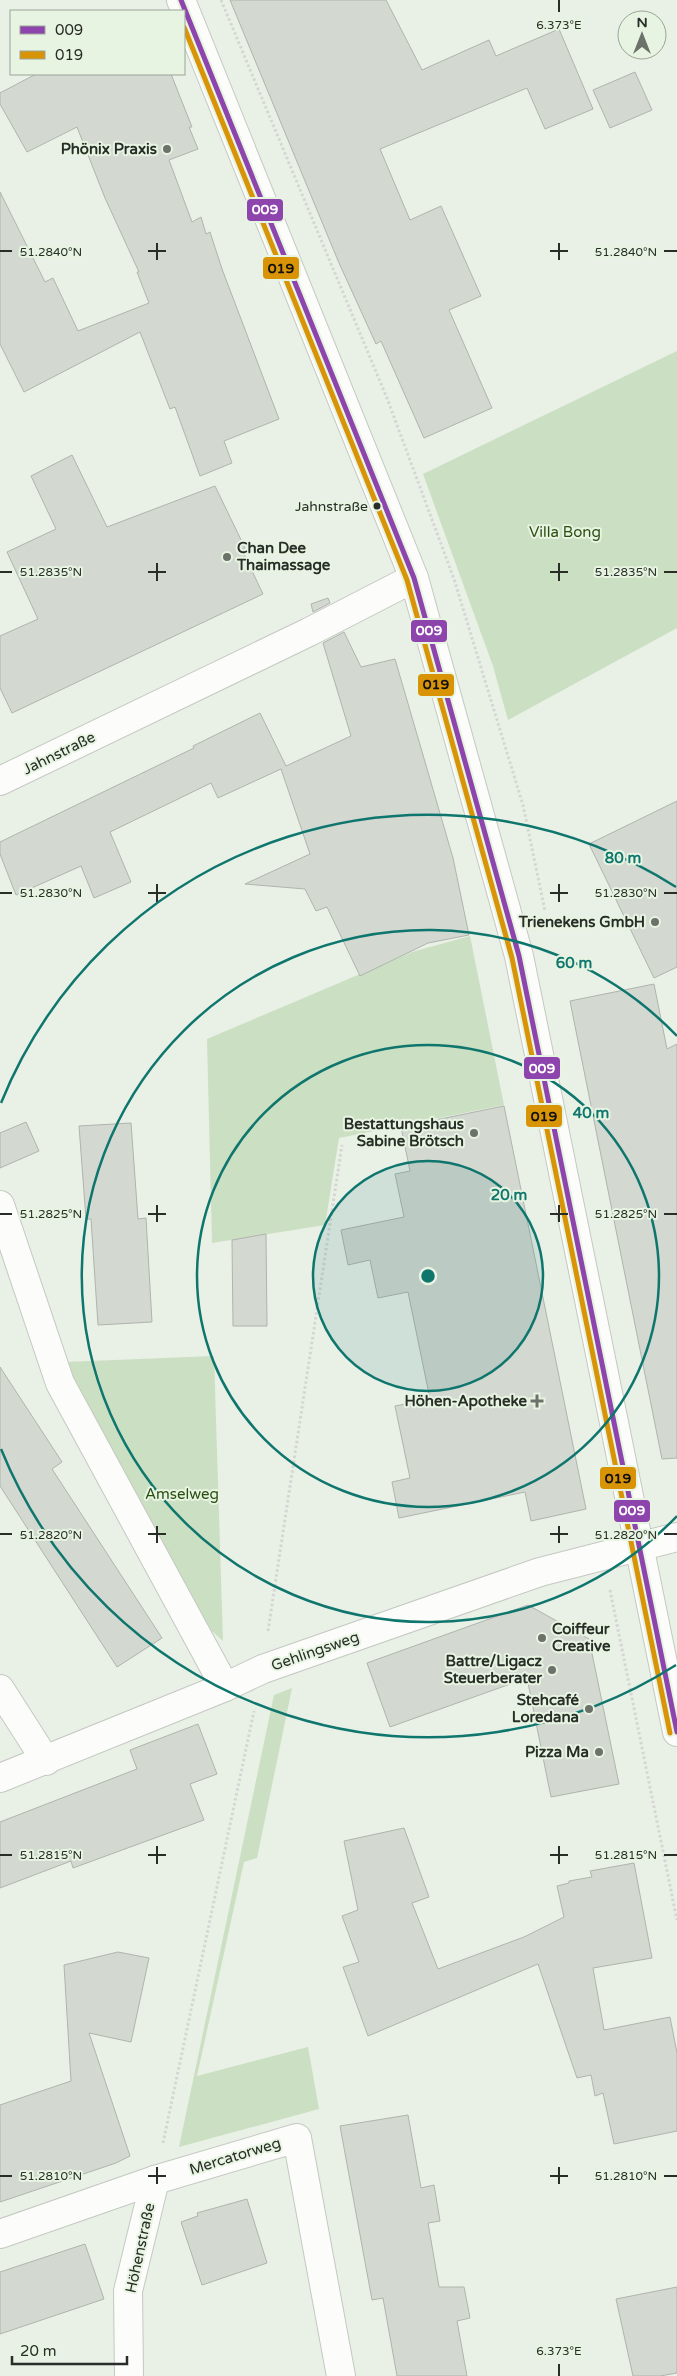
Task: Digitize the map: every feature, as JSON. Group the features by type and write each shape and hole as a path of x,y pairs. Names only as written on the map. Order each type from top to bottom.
{"street":[{"path":"181,0 414,578 519,956 677,1732"},
{"name":"Jahnstraße","path":"0,781 300,636 414,578"},
{"path":"0,1204 60,1383 225,1687"},
{"name":"Gehlingsweg","path":"0,1778 225,1687 263,1669 540,1572 677,1538"},
{"path":"0,1689 46,1761"},
{"name":"Mercatorweg","path":"0,2234 155,2180 297,2138 341,2376"},
{"name":"Höhenstraße","path":"129,2376 128,2291 155,2180"}],"path":[{"path":"155,2180 263,1669 342,1145"},
{"path":"603,1557 677,1920"}],"green space":[{"name":"Villa Bong","path":"677,351 677,628 508,720 493,666 423,474"},
{"path":"470,936 504,1105 339,1138 325,1225 212,1243 207,1039 412,952"},
{"name":"Amselweg","path":"214,1356 223,1641 203,1623 65,1362"},
{"path":"292,1688 257,1858 244,1862 197,2076 308,2047 319,2109 179,2147 274,1695"}],"building":[{"path":"230,0 386,0 422,70 489,40 496,56 559,29 593,109 545,129 527,88 380,149 410,220 441,206 481,296 449,310 492,408 424,438 381,341 376,344 339,263"},
{"path":"635,72 652,110 610,128 593,90"},
{"path":"34,75 171,75 192,127 189,127 198,149 169,160 192,222 201,217 206,234 210,232 222,269 279,419 224,441 232,463 200,476 175,407 170,409 140,332 24,392 0,344 0,192 45,282 53,278 78,331 149,303 137,272 139,272 105,198 77,127 27,152 0,104 0,93"},
{"path":"72,455 107,527 215,486 245,548 242,550 263,594 12,713 0,688 0,636 38,619 7,552 56,529 31,476"},
{"path":"328,598 330,603 313,612 311,604"},
{"path":"344,632 361,667 395,659 453,858 469,935 428,943 360,976 327,907 316,911 305,889 245,884 310,854 281,769 218,798 211,783 110,832 131,882 94,898 81,866 16,895 0,854 0,842 194,748 193,746 260,713 286,766 351,736 323,643"},
{"path":"677,801 677,967 654,978 589,844"},
{"path":"654,984 667,1049 677,1044 677,1458 662,1459 570,1001"},
{"path":"504,1106 586,1509 531,1521 525,1492 399,1518 392,1482 410,1478 395,1406 430,1399 408,1292 378,1298 370,1260 348,1265 341,1230 404,1217 395,1174 410,1171 401,1127"},
{"path":"26,1122 39,1151 0,1168 0,1133"},
{"path":"131,1123 138,1219 146,1218 152,1322 98,1325 91,1219 86,1219 79,1126"},
{"path":"266,1234 267,1326 233,1326 232,1240"},
{"path":"0,1367 62,1462 52,1469 162,1638 117,1667 0,1486"},
{"path":"528,1605 589,1639 619,1784 551,1797 527,1678 390,1727 367,1663"},
{"path":"198,1724 217,1774 190,1784 204,1820 73,1868 71,1861 0,1888 0,1822 137,1769 130,1750"},
{"path":"404,1828 429,1897 412,1903 438,1969 524,1937 564,1917 557,1886 569,1883 569,1881 592,1877 590,1871 634,1863 652,1958 593,1968 604,2030 670,2017 677,2053 677,2131 614,2144 603,2093 595,2096 591,2075 577,2078 538,1964 368,2036 343,1967 359,1962 342,1916 358,1910 344,1841"},
{"path":"118,1952 149,1958 131,2042 89,2033 130,2156 116,2163 0,2202 0,2105 71,2081 64,1965"},
{"path":"408,2115 421,2188 434,2185 440,2221 428,2223 439,2287 464,2287 470,2318 457,2321 467,2376 397,2376 383,2298 372,2300 340,2126"},
{"path":"247,2199 267,2263 202,2285 181,2222 198,2216 197,2213"},
{"path":"85,2244 104,2299 0,2334 0,2272"},
{"path":"677,2287 677,2373 660,2376 633,2376 616,2299"}],"transit line":[{"name":"009","path":"181,0 414,578 519,956 677,1732"},
{"name":"019","path":"185,29 407,580 512,958 670,1733"}],"place":[{"name":"Phönix Praxis","path":"167,149"},
{"name":"Jahnstraße","path":"377,506"},
{"name":"Chan Dee Thaimassage","path":"227,557"},
{"name":"Trienekens GmbH","path":"655,922"},
{"name":"Bestattungshaus Sabine Brötsch","path":"474,1133"},
{"name":"Höhen-Apotheke","path":"537,1401"},
{"name":"Coiffeur Creative","path":"542,1638"},
{"name":"Battre/Ligacz Steuerberater","path":"552,1670"},
{"name":"Stehcafé Loredana","path":"589,1709"},
{"name":"Pizza Ma","path":"599,1752"}]}
